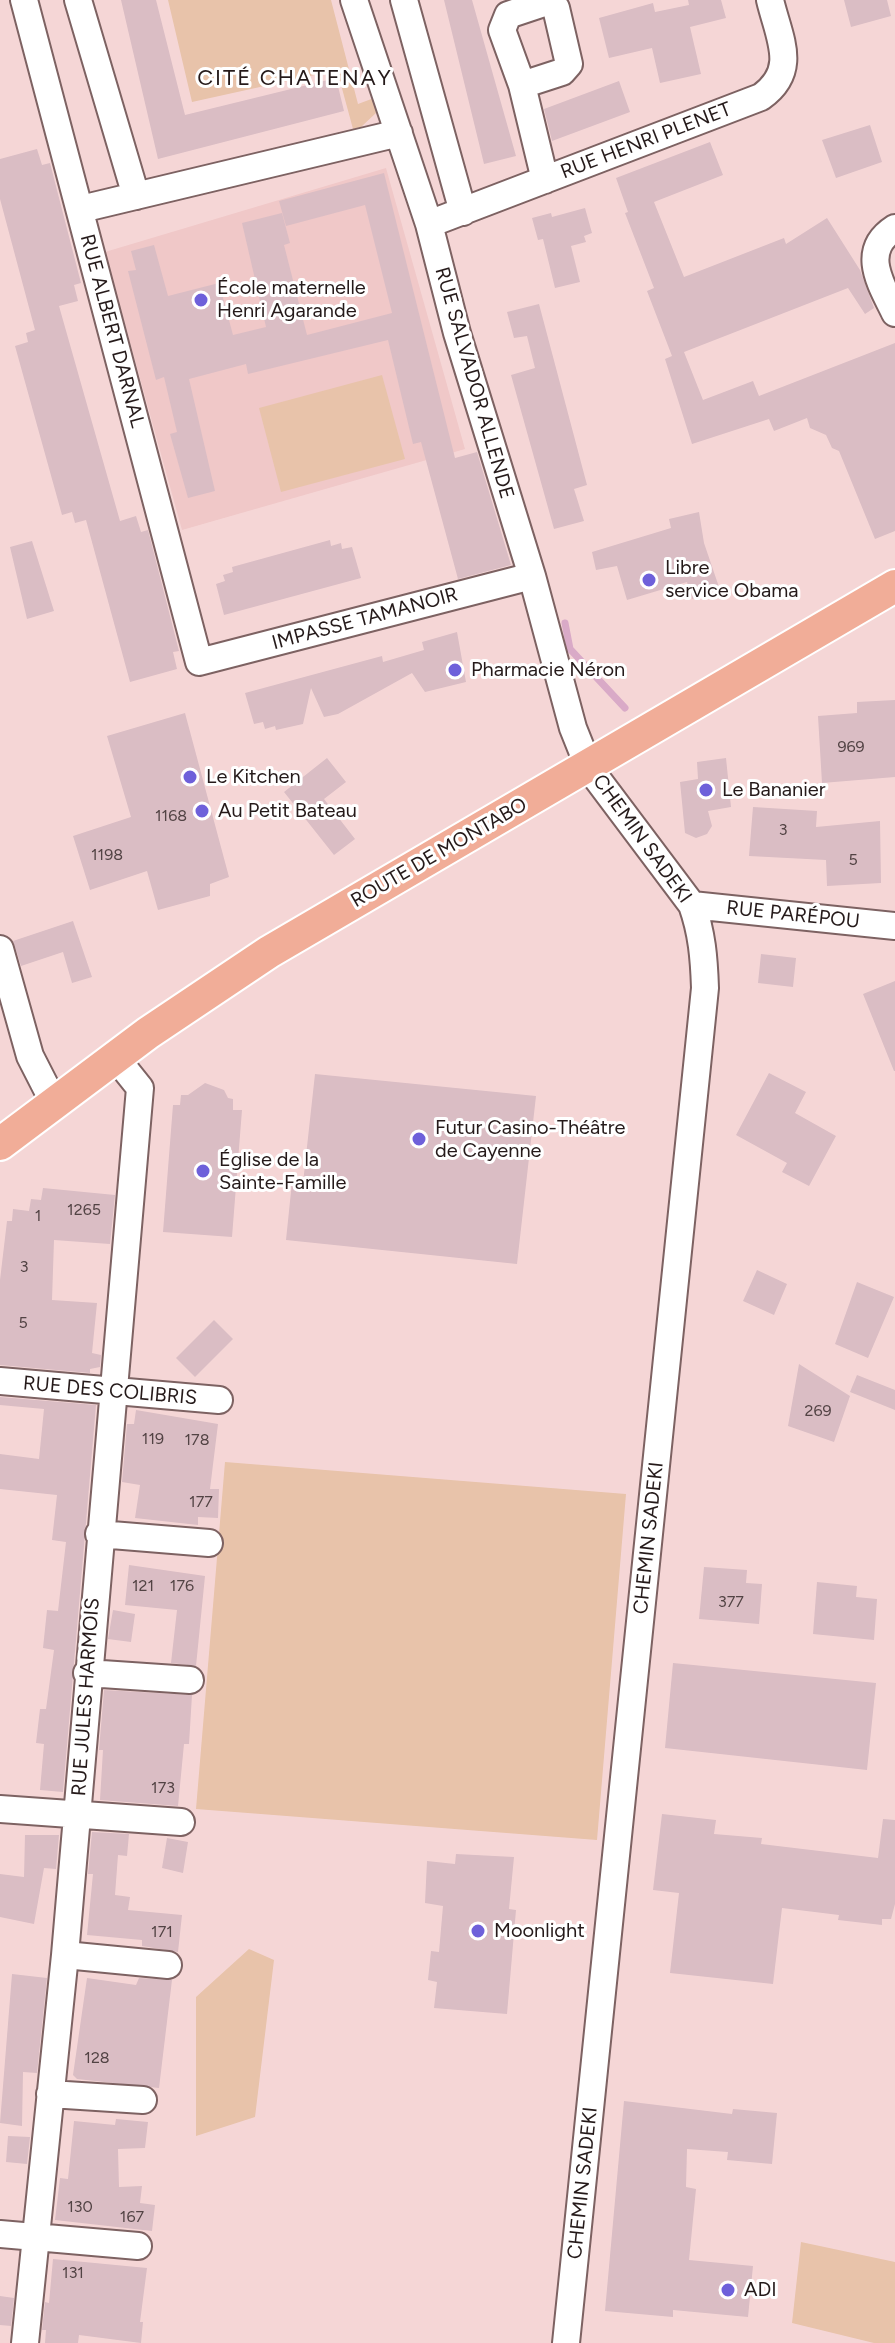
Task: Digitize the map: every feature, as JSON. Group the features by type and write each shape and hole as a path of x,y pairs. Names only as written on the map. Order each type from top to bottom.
{"main road":[{"name":"ROUTE DE MONTABO","path":"0,1144 116,1058 269,952 589,768 895,586"}],"street":[{"name":"RUE ALBERT DARNAL","path":"24,0 199,662"},
{"path":"78,0 136,196"},
{"name":"RUE SALVADOR ALLENDE","path":"354,0 429,224 457,333 532,576 573,728 589,768"},
{"path":"404,0 463,212"},
{"name":"RUE HENRI PLENET","path":"429,224 761,97 779,85 785,64 770,0"},
{"path":"522,85 545,180"},
{"path":"81,209 399,133"},
{"path":"895,228 880,242 874,257 877,276 895,313"},
{"name":"IMPASSE TAMANOIR","path":"199,662 532,576"},
{"name":"CHEMIN SADEKI","path":"566,2343 705,988 701,930 692,905 589,768"},
{"name":"RUE PARÉPOU","path":"692,905 895,926"},
{"path":"0,949 30,1056 54,1103"},
{"name":"RUE JULES HARMOIS","path":"25,2343 65,1955 99,1534 140,1088 116,1058"},
{"name":"RUE DES COLIBRIS","path":"0,1381 219,1400"},
{"path":"99,1534 209,1543"},
{"path":"87,1673 190,1680"},
{"path":"0,1809 181,1822"},
{"path":"65,1955 168,1965"},
{"path":"50,2094 143,2100"},
{"path":"0,2234 138,2246"}],"shaded area":[{"path":"168,0 331,0 358,104 374,98 376,113 361,127 353,129 337,70 192,102"},
{"path":"386,168 465,449 182,530 105,252"},
{"path":"382,375 405,459 281,492 259,408"},
{"path":"225,1462 626,1494 597,1840 196,1809"},
{"path":"249,1949 274,1960 255,2117 196,2136 196,1997"},
{"path":"801,2242 895,2262 895,2343 874,2343 792,2323"}],"building":[{"path":"121,0 156,0 185,115 336,78 344,111 158,159"},
{"path":"444,0 472,0 516,156 484,164"},
{"path":"688,0 721,0 726,18 690,27 701,74 660,83 652,48 609,58 599,18 653,3 655,12 689,5"},
{"path":"844,0 887,0 891,16 851,27"},
{"path":"619,81 630,112 552,141 544,109"},
{"path":"870,125 882,162 836,178 822,140"},
{"path":"710,142 723,175 654,202 684,277 784,238 786,244 827,218 860,270 874,308 865,314 848,288 684,352 703,400 753,381 759,396 895,343 895,531 875,539 839,451 832,448 826,435 810,428 807,418 774,431 769,419 692,444 665,359 672,356 647,291 654,288 625,213 628,212 616,178"},
{"path":"37,149 42,165 50,163 81,283 74,285 78,301 59,306 120,521 136,516 141,532 148,530 179,651 173,652 177,669 130,682 86,520 75,523 72,512 62,515 15,346 28,342 26,333 35,330 0,199 0,159"},
{"path":"384,173 455,458 477,452 511,565 458,579 421,442 413,444 388,340 248,374 246,364 189,379 215,491 188,498 170,434 177,432 164,377 156,380 128,271 136,270 131,251 154,245 168,296 219,283 233,335 266,327 242,223 282,213 290,243 284,245 307,335 392,313 365,205 286,226 279,201"},
{"path":"585,208 592,233 584,236 586,242 571,246 580,282 555,288 543,239 538,240 532,218 551,213 552,217"},
{"path":"539,304 587,485 574,489 584,521 554,529 511,375 535,368 527,336 514,338 507,312"},
{"path":"699,512 704,543 720,590 692,599 687,582 627,600 617,566 596,570 592,552 671,528 669,519"},
{"path":"330,540 331,546 341,543 342,549 352,547 361,578 224,615 216,584 225,581 223,575 233,572 232,567"},
{"path":"32,541 54,611 27,619 10,547"},
{"path":"457,632 466,682 425,692 412,673 338,714 324,717 311,688 303,724 276,730 275,726 265,729 263,722 254,724 245,693 382,656 383,662 424,650 422,642"},
{"path":"895,700 895,777 822,783 818,716 857,713 857,702"},
{"path":"185,713 229,877 210,884 210,896 158,910 147,871 90,890 73,836 131,817 107,736"},
{"path":"327,758 346,782 324,799 355,839 334,855 284,792"},
{"path":"726,758 731,807 708,811 712,826 707,834 696,838 685,833 680,782 698,779 697,762"},
{"path":"753,807 817,811 816,827 880,821 881,883 827,886 826,860 749,856"},
{"path":"73,921 92,977 72,983 63,952 21,966 13,941"},
{"path":"761,954 796,958 793,987 758,983"},
{"path":"895,981 895,1071 894,1071 863,994"},
{"path":"769,1073 806,1092 795,1113 836,1136 809,1186 782,1172 787,1163 736,1135"},
{"name":"Futur Casino-Théâtre de Cayenne","path":"315,1074 536,1096 517,1264 286,1240 292,1182 303,1183"},
{"name":"Église de la Sainte-Famille","path":"205,1083 224,1090 228,1098 233,1099 233,1110 242,1110 232,1237 163,1232 173,1105 180,1105 181,1095 188,1095"},
{"path":"43,1188 115,1195 110,1244 54,1240 52,1300 97,1303 92,1353 101,1355 100,1367 90,1369 90,1373 0,1365 0,1280 7,1221 12,1221 13,1209 29,1211 31,1199 41,1200"},
{"path":"757,1270 787,1284 774,1315 743,1301"},
{"path":"857,1282 894,1297 868,1358 835,1344"},
{"path":"214,1320 233,1339 195,1377 176,1358"},
{"path":"799,1364 850,1396 834,1442 788,1426"},
{"path":"857,1375 895,1390 895,1410 850,1392"},
{"path":"0,1397 96,1405 63,1792 40,1790 44,1744 36,1743 40,1709 46,1709 54,1650 43,1648 47,1610 58,1611 66,1542 52,1540 57,1495 0,1489 0,1454 39,1459 44,1409 0,1405"},
{"path":"136,1410 218,1424 210,1489 219,1489 218,1518 198,1517 198,1525 135,1518 140,1485 122,1482 127,1424 134,1424"},
{"path":"129,1565 205,1576 196,1666 171,1663 177,1610 125,1605"},
{"path":"704,1567 747,1570 746,1583 762,1584 759,1624 699,1619"},
{"path":"817,1582 857,1586 856,1597 877,1599 874,1640 813,1634"},
{"path":"113,1610 135,1614 131,1642 108,1639"},
{"path":"673,1663 876,1683 867,1770 665,1748"},
{"path":"104,1690 192,1695 189,1744 184,1744 178,1806 100,1800 103,1750 99,1750"},
{"path":"662,1814 716,1820 714,1834 762,1838 761,1844 878,1858 883,1819 895,1820 895,1904 891,1919 882,1919 882,1925 838,1920 839,1915 782,1908 773,1984 670,1973 679,1893 653,1890"},
{"path":"92,1832 129,1834 127,1856 118,1855 115,1895 130,1897 128,1910 182,1915 178,1952 142,1946 142,1940 87,1935 93,1874 88,1874"},
{"path":"25,1835 59,1835 56,1869 44,1868 34,1924 0,1917 0,1874 24,1877"},
{"path":"167,1838 188,1842 183,1873 162,1868"},
{"name":"Moonlight","path":"456,1854 514,1857 509,1909 516,1910 507,2014 434,2008 437,1982 428,1980 431,1951 439,1952 443,1906 425,1903 427,1861 455,1864"},
{"path":"12,1974 47,1978 37,2073 23,2072 22,2126 0,2123"},
{"path":"87,1978 136,1985 139,1978 172,1980 159,2088 77,2079 73,2075"},
{"path":"624,2101 732,2114 733,2109 777,2113 772,2164 727,2160 728,2152 687,2149 686,2187 696,2189 689,2260 753,2266 748,2317 673,2310 673,2317 605,2311"},
{"path":"116,2119 148,2122 145,2148 118,2149 119,2187 142,2186 140,2203 155,2205 152,2231 55,2220 60,2178 68,2179 74,2121 115,2125"},
{"path":"8,2136 30,2137 27,2164 6,2162"},
{"path":"53,2259 147,2268 140,2322 143,2322 141,2343 79,2335 78,2343 45,2343 46,2330 42,2330 45,2302 49,2303"},
{"path":"0,2296 14,2298 11,2326 0,2325"}],"waterway":[{"path":"565,623 570,649 625,708"}],"place":[{"name":"École maternelle Henri Agarande","path":"201,300"},
{"name":"Libre service Obama","path":"649,580"},
{"name":"Pharmacie Néron","path":"455,670"},
{"name":"Le Kitchen","path":"190,777"},
{"name":"Le Bananier","path":"706,790"},
{"name":"Au Petit Bateau","path":"202,811"},
{"name":"Futur Casino-Théâtre de Cayenne","path":"419,1139"},
{"name":"Église de la Sainte-Famille","path":"203,1171"},
{"name":"Moonlight","path":"478,1931"},
{"name":"ADI","path":"728,2290"}],"district":[{"name":"CITÉ CHATENAY","path":"295,79"}]}
